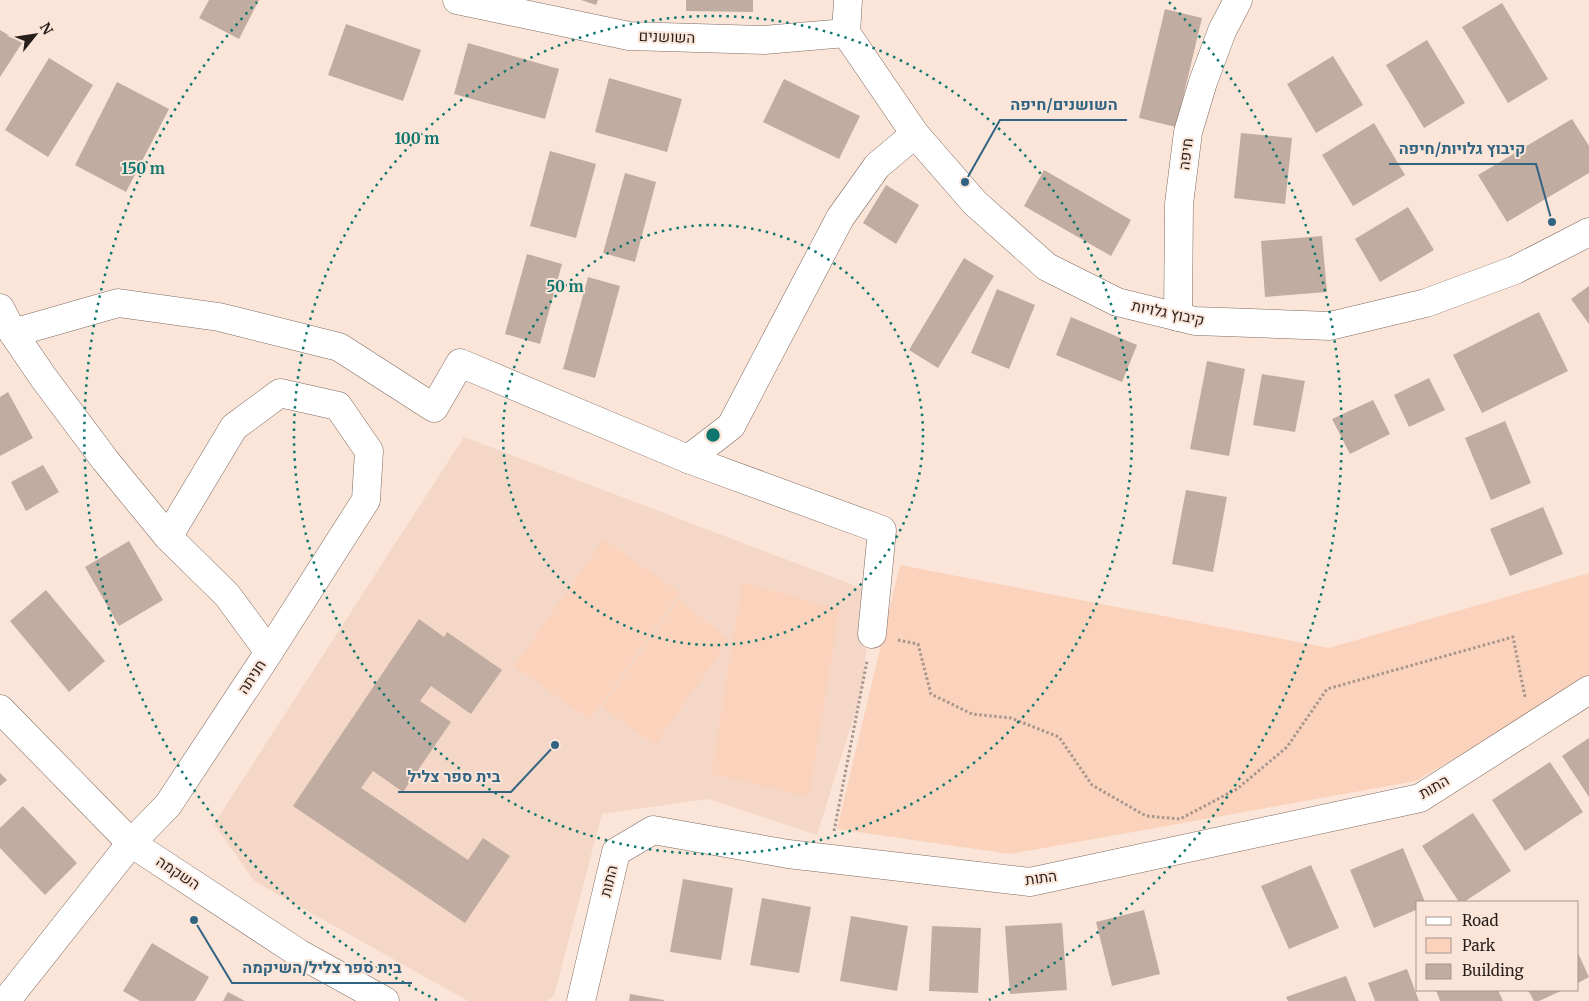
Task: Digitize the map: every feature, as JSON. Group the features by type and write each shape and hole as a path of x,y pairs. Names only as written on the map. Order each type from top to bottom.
{"street":[{"name":"השושנים","path":"457,0 629,36 764,40 846,33"},
{"path":"846,33 848,0"},
{"name":"חיפה","path":"1178,317 1179,204 1188,132 1203,82 1222,31 1238,0"},
{"name":"קיבוץ גלויות","path":"846,33 915,134 975,203 1047,267 1116,302 1195,321 1330,326 1426,303 1515,270 1589,232"},
{"path":"688,459 731,426 840,218 877,166 915,134"},
{"path":"13,333 118,303 219,317 339,347 434,408 460,363 688,459 882,530 872,634"},
{"name":"חניתה","path":"0,308 13,333 43,377 105,460 168,537 227,594 269,652 168,805 131,842 6,1001"},
{"path":"168,537 234,427 280,393 338,406 368,451 366,500 269,652"},
{"name":"התות","path":"581,1001 616,852 653,830 788,854 1030,882 1420,798 1589,690"},
{"name":"השקמה","path":"0,708 131,842 300,954 385,1001"}],"path":[{"path":"829,859 872,634 918,644 931,694 972,714 1011,718 1058,736 1092,786 1146,816 1180,820 1237,789 1287,748 1327,689 1513,637 1531,727"}],"shaded area":[{"path":"464,437 872,592 862,691 817,835 708,799 602,814 554,996 546,1001 468,1001 254,881 214,824"}],"green space":[{"path":"604,539 680,593 590,720 514,666"},
{"path":"900,565 1329,648 1589,573 1589,680 1416,781 1010,854 837,829"},
{"path":"742,582 840,609 809,797 711,774"},
{"path":"679,599 729,640 655,745 602,707"}],"building":[{"path":"209,0 259,0 239,39 199,18"},
{"path":"581,0 598,0 596,5"},
{"path":"686,0 753,0 753,12 686,11"},
{"path":"1502,3 1548,79 1508,103 1462,27"},
{"path":"1165,9 1202,18 1176,127 1139,118"},
{"path":"346,24 421,50 403,101 328,75"},
{"path":"0,30 22,43 0,77"},
{"path":"1427,40 1465,103 1424,128 1386,65"},
{"path":"468,43 559,69 545,119 454,94"},
{"path":"1333,56 1363,105 1316,133 1287,84"},
{"path":"49,58 93,85 48,157 5,130"},
{"path":"609,78 682,99 667,152 595,132"},
{"path":"784,79 860,116 839,159 763,122"},
{"path":"117,82 169,109 126,192 75,165"},
{"path":"1572,119 1589,146 1589,173 1507,222 1478,175"},
{"path":"1374,123 1405,175 1353,206 1322,155"},
{"path":"1241,133 1292,138 1285,204 1234,198"},
{"path":"550,151 596,164 576,238 530,226"},
{"path":"1044,170 1131,220 1111,256 1024,206"},
{"path":"625,173 656,182 635,262 603,253"},
{"path":"886,185 919,205 896,244 863,223"},
{"path":"1408,207 1434,250 1380,282 1355,239"},
{"path":"1322,236 1327,292 1265,297 1261,241"},
{"path":"527,254 562,264 540,344 505,334"},
{"path":"964,258 994,276 938,368 909,350"},
{"path":"588,277 620,286 595,378 563,369"},
{"path":"1589,286 1589,324 1571,299"},
{"path":"997,289 1035,305 1009,369 971,353"},
{"path":"1539,312 1568,371 1482,413 1453,355"},
{"path":"1071,317 1137,345 1122,382 1056,355"},
{"path":"1207,361 1245,369 1229,456 1190,449"},
{"path":"1262,374 1305,381 1295,432 1253,425"},
{"path":"1429,378 1445,410 1409,427 1394,395"},
{"path":"8,392 33,438 0,456 0,397"},
{"path":"1373,400 1390,434 1350,454 1332,419"},
{"path":"1505,421 1531,483 1491,500 1465,438"},
{"path":"43,465 59,492 26,511 11,482"},
{"path":"1186,490 1227,497 1213,572 1172,564"},
{"path":"1543,507 1563,554 1510,576 1490,529"},
{"path":"129,541 163,600 119,626 85,567"},
{"path":"46,590 105,661 69,692 10,621"},
{"path":"419,619 444,637 447,632 502,670 471,714 431,686 420,701 451,722 403,792 373,771 361,788 468,860 483,838 510,856 465,923 293,806"},
{"path":"1589,738 1589,797 1562,756"},
{"path":"1550,762 1583,812 1525,851 1492,800"},
{"path":"0,773 7,780 0,786"},
{"path":"23,806 77,863 45,895 0,848 0,828"},
{"path":"1473,813 1511,871 1466,901 1458,901 1422,846"},
{"path":"1403,848 1425,901 1416,901 1416,910 1374,928 1350,870"},
{"path":"1311,865 1339,928 1289,949 1261,886"},
{"path":"683,879 733,888 721,960 670,952"},
{"path":"762,898 811,907 799,973 750,965"},
{"path":"1144,910 1160,974 1112,986 1096,922"},
{"path":"851,916 908,926 897,991 840,981"},
{"path":"1062,923 1067,990 1010,994 1005,926"},
{"path":"932,926 981,928 978,993 929,991"},
{"path":"152,943 209,977 195,1001 140,1001 123,991"},
{"path":"1579,955 1589,977 1579,982"},
{"path":"1407,969 1419,1001 1375,1001 1368,983"},
{"path":"1346,976 1356,1001 1288,1001 1286,997"},
{"path":"1436,991 1498,991 1503,1001 1440,1001"},
{"path":"1529,991 1561,991 1539,1001 1534,1001"},
{"path":"228,992 245,1001 223,1001"},
{"path":"630,994 664,1000 664,1001 629,1001"}],"place":[{"name":"השושנים/חיפה","path":"965,182"},
{"name":"קיבוץ גלויות/חיפה","path":"1552,222"},
{"name":"בית ספר צליל","path":"555,745"},
{"name":"בית ספר צליל/השיקמה","path":"194,920"}]}
